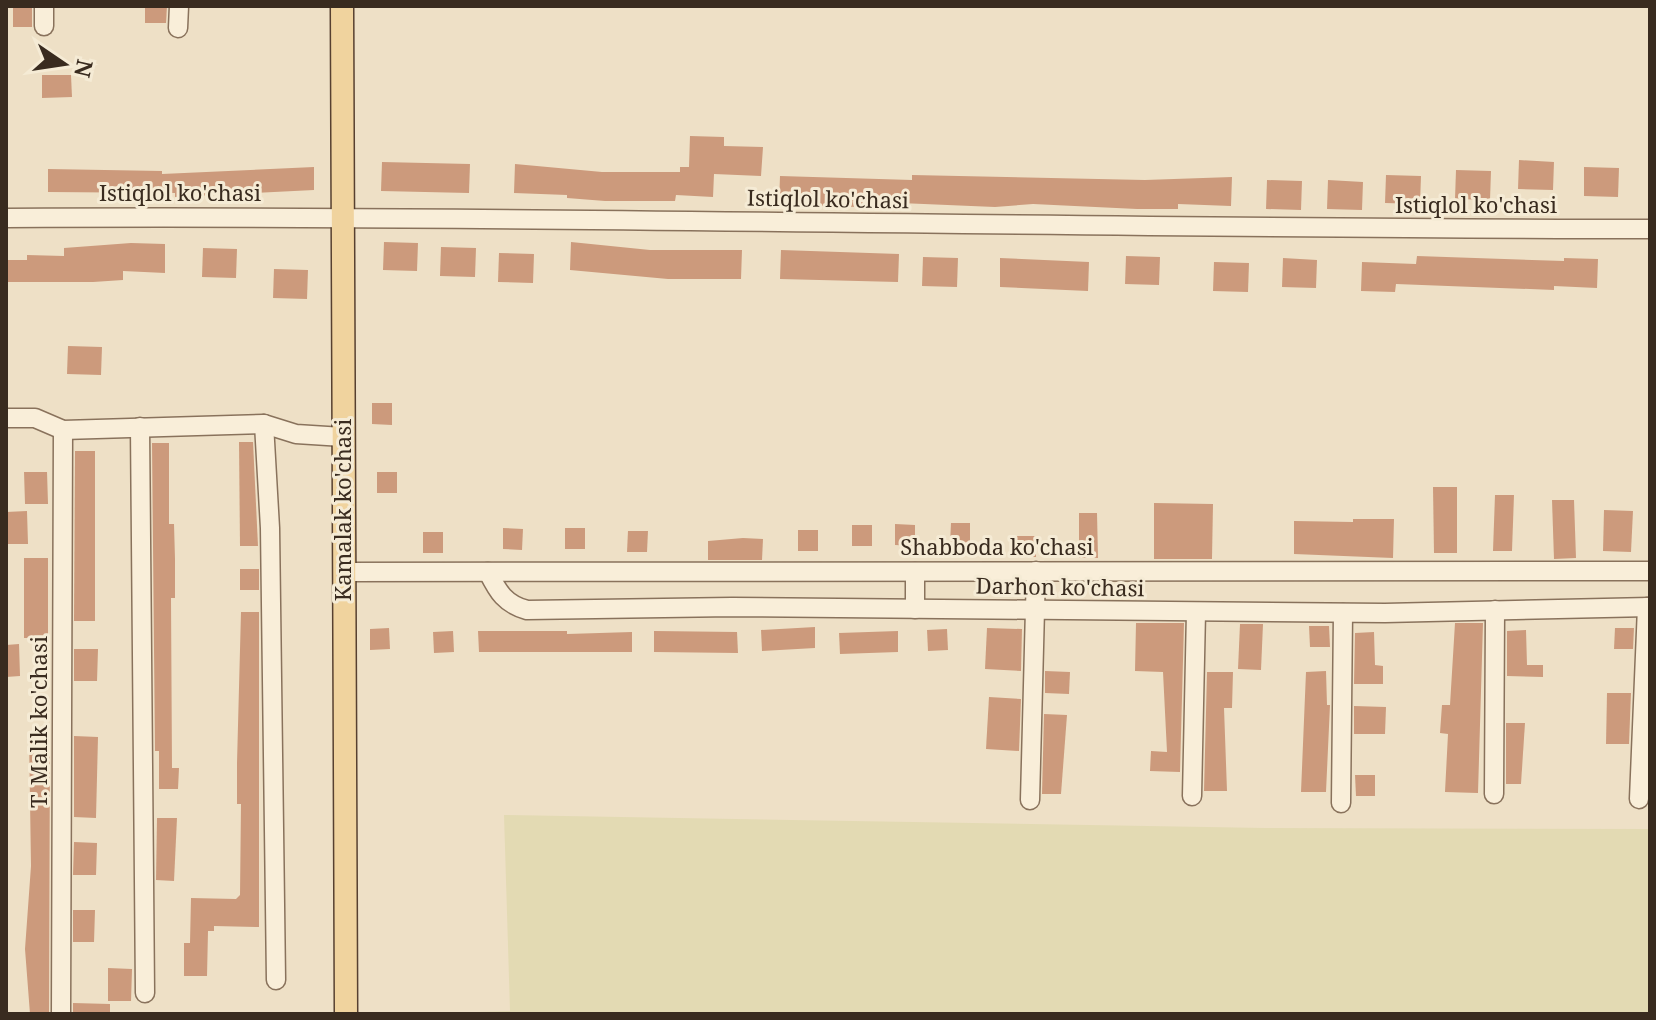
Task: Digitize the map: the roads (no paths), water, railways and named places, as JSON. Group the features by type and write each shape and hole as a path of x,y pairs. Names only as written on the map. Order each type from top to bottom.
{"main road":[{"name":"Kamalak ko'chasi","path":"342,6 346,1014"}],"street":[{"path":"44,6 44,26"},
{"path":"178,28 179,6"},
{"name":"Istiqlol ko'chasi","path":"6,218 342,216 1179,229 1650,229"},
{"path":"6,418 35,418 63,430 264,424 296,434 343,437"},
{"path":"264,424 270,528 276,980"},
{"path":"140,427 145,993"},
{"name":"T. Malik ko'chasi","path":"61,1014 63,430"},
{"path":"1030,800 1036,571"},
{"name":"Shabboda ko'chasi","path":"343,572 1650,571"},
{"name":"Darhon ko'chasi","path":"488,572 499,595 512,606 527,610 915,609 1343,613 1649,607"},
{"path":"915,572 915,609"},
{"path":"1639,799 1649,607"},
{"path":"1494,794 1495,610"},
{"path":"1192,796 1196,612"},
{"path":"1341,803 1343,613"}]}
